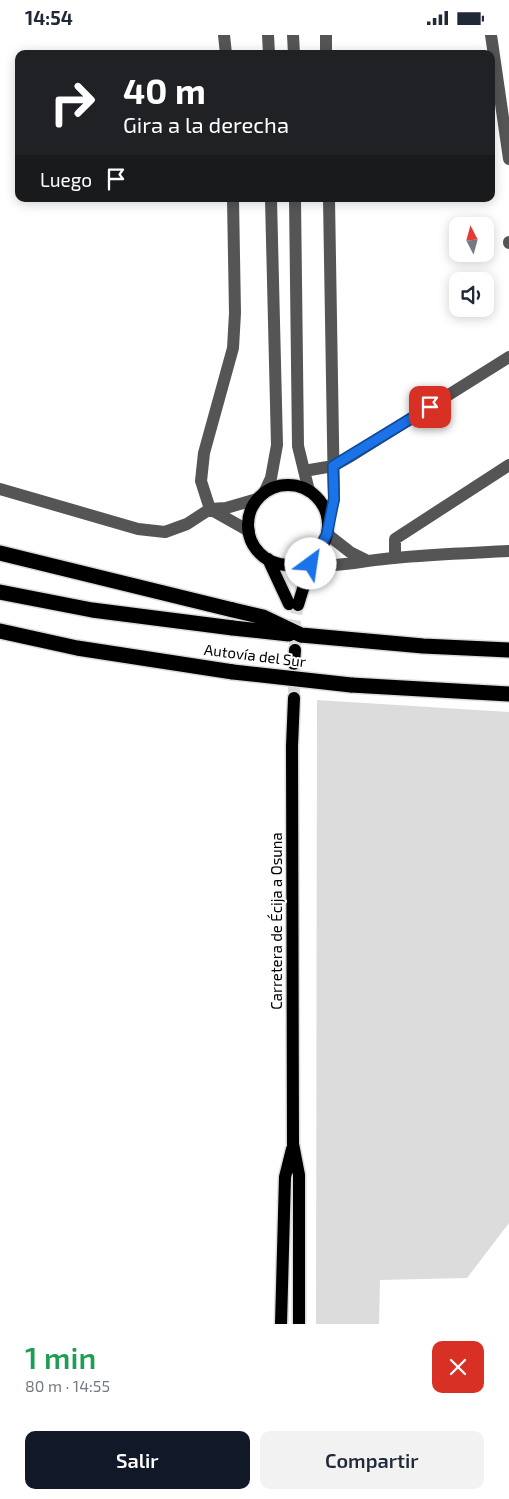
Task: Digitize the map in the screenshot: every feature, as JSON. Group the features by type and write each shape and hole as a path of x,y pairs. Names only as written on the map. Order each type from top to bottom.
{"highway":[{"path":"0,553 263,617 301,635"},
{"name":"Autovía del Sur","path":"0,592 92,611 233,628 423,646 509,649"},
{"name":"Autovía del Sur","path":"0,631 77,648 233,672 351,685 509,694"}],"main road":[{"path":"268,559 293,605 309,560 322,546 328,528 325,510 319,499 310,491 299,486 286,485 275,487 261,496 248,520 249,531 259,552 268,559 291,565 309,560"},
{"path":"294,650 294,664"},
{"name":"Carretera de Écija a Osuna","path":"294,698 292,746 293,1144 299,1175 299,1324"},
{"name":"Carretera de Écija a Osuna","path":"280,1322 285,1177 293,1144"}],"street":[{"path":"224,35 226,50"},
{"path":"268,35 269,50"},
{"path":"293,35 294,50"},
{"path":"326,35 326,50"},
{"path":"491,35 493,50"},
{"path":"495,63 509,159"},
{"path":"233,202 235,313 232,347 204,453 201,481 210,509 249,531"},
{"path":"0,489 138,529 165,532 186,524 210,509 226,508 261,496 271,478 277,445 271,202"},
{"path":"295,202 298,446 310,491"},
{"path":"329,202 334,499 328,528 350,552 366,561"},
{"path":"304,471 333,466 509,357"},
{"path":"395,557 395,539 509,465"},
{"path":"309,560 351,565 395,557 509,551"}],"shaded area":[{"path":"317,700 509,712 509,1223 467,1278 380,1280 379,1324 316,1324"}],"tunnel":[{"path":"295,650 295,621 298,605"},
{"path":"294,664 294,698"}],"route":[{"path":"311,564 313,556 322,546 327,534 334,499 333,466 430,407"}]}
